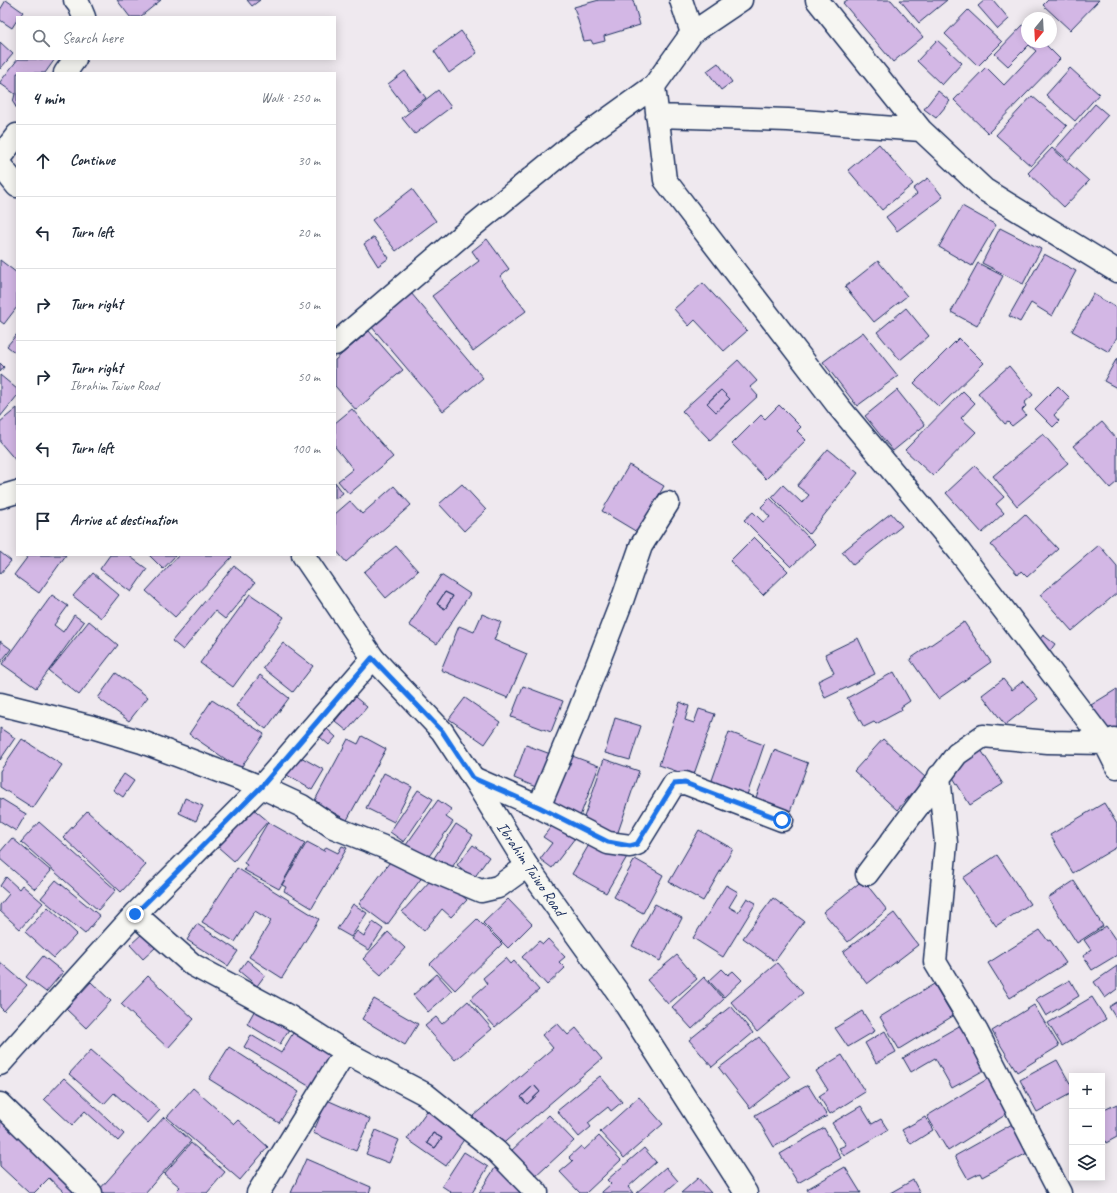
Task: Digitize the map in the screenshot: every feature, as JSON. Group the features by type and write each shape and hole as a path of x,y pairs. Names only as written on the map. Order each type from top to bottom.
{"street":[{"path":"75,0 83,16"},
{"path":"681,0 692,33"},
{"path":"336,343 468,230 559,155 654,86 692,33 741,0"},
{"path":"817,0 921,130 985,190 1117,271"},
{"path":"66,72 74,60"},
{"path":"654,86 665,180 839,407 959,551 1111,740 1117,767"},
{"path":"657,116 788,120 921,130"},
{"path":"0,157 16,136"},
{"path":"0,164 16,185"},
{"path":"0,497 16,492"},
{"path":"539,807 581,706 623,598 641,546 668,503"},
{"name":"Ibrahim Taiwo Road","path":"304,556 372,658 442,731 527,866 617,991 746,1193"},
{"path":"0,1064 135,914 261,787 372,658"},
{"path":"0,704 92,726 142,742 261,787 302,806 333,827 386,848 433,871 481,891 498,887 527,866"},
{"path":"867,874 957,754 983,736 1048,742 1111,740"},
{"path":"939,776 946,843 935,962 977,1032 1060,1193"},
{"path":"473,778 539,807 608,842 630,846 637,844 674,784 685,783 782,820"},
{"path":"135,914 194,965 290,1017 345,1052 425,1094 496,1151 537,1193"},
{"path":"258,1193 345,1052"},
{"path":"0,1104 91,1193"}],"building":[{"path":"6,0 23,12 20,16 16,16 16,22 12,28 0,20 0,10"},
{"path":"117,0 161,0 141,16 129,16"},
{"path":"247,0 260,0 252,6"},
{"path":"599,0 633,0 640,25 604,36 605,41 593,44 591,40 584,41 574,7"},
{"path":"847,0 891,0 923,37 893,62 843,3"},
{"path":"900,0 947,0 919,23"},
{"path":"985,0 993,0 1009,19 998,29 978,6"},
{"path":"1048,0 1099,0 1070,30 1057,18 1057,12 1051,12 1043,5"},
{"path":"968,10 1002,42 978,66 945,34"},
{"path":"1021,27 1021,48 1026,48 1008,66 995,54"},
{"path":"461,31 477,53 449,73 434,51"},
{"path":"937,40 962,63 942,85 917,61"},
{"path":"0,42 13,54 0,69"},
{"path":"1032,48 1049,48 1060,59 988,133 954,100 986,67 1004,85 1036,51"},
{"path":"17,60 54,60 46,72 16,72 16,107 13,102 15,94 1,84 0,85 0,82"},
{"path":"718,63 732,82 721,90 707,71"},
{"path":"1070,68 1099,94 1075,121 1046,95"},
{"path":"405,71 426,98 408,111 388,84"},
{"path":"438,90 451,107 415,134 402,118"},
{"path":"938,91 950,101 936,118 924,109"},
{"path":"1032,96 1067,126 1031,166 996,135"},
{"path":"1095,104 1108,115 1068,160 1055,149"},
{"path":"879,144 913,184 882,210 848,170"},
{"path":"1052,148 1089,181 1064,207 1028,173"},
{"path":"928,178 943,197 897,231 886,217 917,194 913,189"},
{"path":"412,189 436,221 396,251 372,220"},
{"path":"962,206 996,225 972,266 939,247"},
{"path":"1000,228 1041,249 1023,284 982,263"},
{"path":"374,237 389,258 378,266 364,244"},
{"path":"487,239 509,269 500,276 526,311 473,351 432,296 479,261 472,251"},
{"path":"1044,254 1076,271 1052,316 1031,303 1020,322 1009,316"},
{"path":"0,260 16,272 16,308 4,324 0,321"},
{"path":"878,261 907,296 874,322 845,287"},
{"path":"978,263 1003,276 977,326 951,312"},
{"path":"703,283 747,331 724,351 695,320 689,326 674,309"},
{"path":"411,293 483,378 443,411 371,326"},
{"path":"1093,294 1117,308 1117,337 1109,352 1072,331"},
{"path":"906,308 929,336 900,360 877,332"},
{"path":"369,331 403,370 356,410 336,387 336,359"},
{"path":"863,332 898,376 857,406 823,362"},
{"path":"16,335 16,353 7,346"},
{"path":"959,338 984,363 939,407 914,383"},
{"path":"1117,358 1117,388 1104,381"},
{"path":"738,360 757,381 750,387 758,396 710,440 682,411","holes":["721,390 730,399 716,412 707,403"]},
{"path":"0,363 4,367 0,372"},
{"path":"1009,366 1033,395 1024,403 1026,406 1022,410 1026,415 1012,426 1008,422 1005,424 978,393"},
{"path":"0,375 16,388 16,397 0,417"},
{"path":"1058,386 1070,398 1054,415 1059,421 1053,427 1035,409"},
{"path":"721,390 730,399 716,412 707,403"},
{"path":"897,390 925,425 893,451 865,416"},
{"path":"963,391 975,403 961,418 976,432 933,476 905,450"},
{"path":"779,405 801,427 797,431 806,440 766,479 732,444 761,415 765,419"},
{"path":"16,409 16,461 0,442 0,422"},
{"path":"352,409 393,457 349,494 338,481 353,469 336,448 336,422"},
{"path":"1102,422 1117,439 1117,482 1110,488 1073,446"},
{"path":"1043,434 1068,463 1017,506 993,476"},
{"path":"828,449 858,473 809,534 772,497 783,485 802,503 809,495 797,486"},
{"path":"629,465 664,486 637,532 602,511"},
{"path":"975,466 1004,497 996,504 1004,513 982,533 946,493"},
{"path":"336,483 343,493 336,498"},
{"path":"462,484 486,510 464,531 439,504"},
{"path":"394,486 411,505 346,562 336,550 336,513 350,501 362,514"},
{"path":"770,498 815,544 791,567 744,520 753,512 763,522 770,517 761,507"},
{"path":"891,513 902,526 853,565 842,552"},
{"path":"1025,514 1058,549 1027,577 1021,571 1018,575 991,545"},
{"path":"754,537 788,571 763,595 730,561"},
{"path":"1099,545 1117,566 1117,593 1072,631 1040,595"},
{"path":"396,546 418,571 386,598 364,572"},
{"path":"0,552 11,561 0,574"},
{"path":"28,556 65,556 39,593 14,575"},
{"path":"109,556 129,556 147,569 131,592 100,569"},
{"path":"150,556 175,556 163,569"},
{"path":"178,556 232,557 175,617 146,591"},
{"path":"234,566 255,583 225,619 215,611 183,650 172,641"},
{"path":"93,573 119,595 101,618 73,596"},
{"path":"441,575 470,594 437,644 409,625","holes":["445,592 453,596 445,609 437,604"]},
{"path":"445,592 453,596 445,609 437,604"},
{"path":"250,594 284,617 233,687 200,663"},
{"path":"52,595 68,606 54,625 63,632 74,615 84,622 36,688 2,664"},
{"path":"482,614 501,622 494,640 527,654 508,698 441,670 459,626 474,632"},
{"path":"89,621 118,645 79,695 49,671"},
{"path":"964,622 991,662 938,699 910,659"},
{"path":"1043,635 1055,644 1050,651 1038,642"},
{"path":"858,638 875,674 825,698 818,681 834,673 825,654"},
{"path":"0,641 11,649 0,663"},
{"path":"283,643 313,666 293,692 263,668"},
{"path":"894,672 910,701 901,707 902,710 876,724 874,722 864,727 847,698"},
{"path":"116,673 148,697 129,721 98,698"},
{"path":"260,675 289,698 266,729 236,706"},
{"path":"1003,679 1012,690 1023,681 1038,699 1005,725 982,695"},
{"path":"523,686 563,701 551,732 511,717"},
{"path":"1117,689 1117,727 1108,732 1091,705"},
{"path":"355,697 367,707 347,731 335,721"},
{"path":"465,698 500,722 485,744 449,719"},
{"path":"212,700 264,734 240,769 189,734"},
{"path":"680,702 689,706 685,720 694,723 699,709 715,714 693,777 659,765"},
{"path":"615,718 641,726 630,760 605,753"},
{"path":"0,728 15,738 0,760"},
{"path":"327,729 336,737 329,745 320,737"},
{"path":"729,732 764,745 747,795 711,783"},
{"path":"362,736 386,749 347,820 314,802 348,739 358,744"},
{"path":"22,739 62,765 33,808 0,787 0,771"},
{"path":"883,739 926,778 897,810 854,771"},
{"path":"526,745 556,756 543,790 514,778"},
{"path":"774,750 808,763 790,812 755,800"},
{"path":"981,750 1003,784 970,805 949,771"},
{"path":"567,754 599,766 579,819 547,807"},
{"path":"299,756 324,770 312,790 287,775"},
{"path":"604,759 639,771 617,835 582,823"},
{"path":"384,773 412,787 394,822 366,808"},
{"path":"124,774 134,781 123,797 113,790"},
{"path":"418,790 433,799 404,842 390,832"},
{"path":"0,798 26,814 16,831 0,821"},
{"path":"185,798 203,806 196,821 179,813"},
{"path":"438,800 451,809 446,817 453,822 427,859 406,845"},
{"path":"1104,803 1117,824 1117,847 1073,873 1050,835"},
{"path":"251,807 268,821 234,861 218,847"},
{"path":"87,811 146,865 121,892 63,837"},
{"path":"557,819 578,834 552,868 540,859 552,843 543,837"},
{"path":"39,822 116,890 98,910 21,842"},
{"path":"268,822 305,843 279,889 244,870 247,865 244,863"},
{"path":"456,824 473,835 451,869 434,858"},
{"path":"699,830 733,849 703,901 669,882"},
{"path":"594,836 628,855 606,893 572,874"},
{"path":"12,838 51,871 35,889 0,859 0,852"},
{"path":"307,842 324,851 326,847 338,853 342,846 347,848 312,908 284,891 286,887 282,885"},
{"path":"473,845 489,857 474,878 457,865"},
{"path":"395,855 423,876 387,925 359,904"},
{"path":"997,855 1030,904 996,926 963,878"},
{"path":"635,859 663,875 643,913 614,897"},
{"path":"237,868 319,919 282,978 249,957 271,921 255,911 235,942 202,922"},
{"path":"6,877 19,889 22,885 43,903 20,929 0,911 0,905 9,894 0,886"},
{"path":"442,878 467,900 451,917 442,909 424,931 402,912 430,881 435,885"},
{"path":"56,880 100,916 85,934 41,898"},
{"path":"863,880 887,910 848,942 823,912"},
{"path":"1074,881 1103,926 1077,943 1048,898"},
{"path":"726,885 738,892 729,907 738,912 747,898 756,903 723,957 693,938"},
{"path":"773,898 804,921 775,961 743,938"},
{"path":"508,899 532,924 508,948 483,923"},
{"path":"353,904 367,913 351,937 337,929"},
{"path":"655,904 682,918 660,961 632,946"},
{"path":"48,907 77,934 54,958 25,932"},
{"path":"894,913 918,945 867,984 843,952"},
{"path":"477,919 502,944 455,990 430,964"},
{"path":"373,922 383,929 369,950 351,939 357,931 364,936"},
{"path":"197,924 238,951 228,966 187,940"},
{"path":"1106,926 1117,942 1117,955 1092,970 1083,956 1091,950 1084,940"},
{"path":"1040,930 1048,941 1050,940 1066,963 1010,998 988,963"},
{"path":"388,932 405,948 381,975 363,959"},
{"path":"143,933 156,947 143,959 130,945"},
{"path":"548,939 565,957 559,962 565,968 547,985 522,957 539,941 543,944"},
{"path":"677,955 697,979 668,1004 647,980"},
{"path":"43,956 63,972 46,992 26,977"},
{"path":"506,958 511,964 514,961 539,990 495,1027 470,999 487,984 483,978"},
{"path":"247,960 265,975 257,986 239,971"},
{"path":"0,962 27,985 4,1011 0,1007"},
{"path":"777,963 803,993 757,1032 731,1002"},
{"path":"1117,966 1117,989 1105,998 1094,982"},
{"path":"722,969 728,975 733,971 742,980 724,997 709,981"},
{"path":"437,974 452,991 428,1012 413,995"},
{"path":"148,976 194,1019 168,1048 121,1004"},
{"path":"704,977 724,999 692,1029 672,1007"},
{"path":"1070,980 1079,996 1046,1016 1036,999"},
{"path":"91,982 111,1001 86,1028 66,1009"},
{"path":"934,984 953,1016 899,1049 880,1017"},
{"path":"1092,997 1106,1019 1062,1046 1048,1023"},
{"path":"374,999 418,1024 405,1045 362,1019"},
{"path":"468,1001 492,1029 455,1060 425,1026 436,1017 442,1024"},
{"path":"1117,1002 1117,1020 1109,1007"},
{"path":"1034,1005 1059,1046 1017,1072 992,1031"},
{"path":"257,1006 291,1026 280,1044 247,1024"},
{"path":"731,1006 753,1033 712,1067 689,1040"},
{"path":"862,1011 875,1031 848,1047 835,1028"},
{"path":"557,1023 568,1035 576,1028 602,1059 499,1147 473,1116 553,1048 542,1035","holes":["534,1085 540,1092 527,1104 521,1097"]},
{"path":"961,1025 986,1069 952,1088 935,1058 911,1072 903,1058"},
{"path":"885,1031 896,1052 876,1063 865,1043"},
{"path":"293,1033 331,1056 312,1088 244,1047 251,1035 281,1053"},
{"path":"759,1037 790,1077 750,1108 719,1068"},
{"path":"229,1047 299,1092 279,1123 209,1079"},
{"path":"91,1050 160,1110 148,1123 114,1093 104,1104 69,1074"},
{"path":"842,1055 865,1092 830,1114 819,1096 828,1090 816,1071"},
{"path":"1057,1060 1069,1082 1069,1095 1037,1112 1020,1080"},
{"path":"600,1076 622,1102 611,1111 608,1107 588,1123 591,1127 579,1137 557,1111"},
{"path":"64,1078 124,1134 118,1141 85,1111 72,1125 44,1099"},
{"path":"989,1078 1010,1112 948,1151 927,1116"},
{"path":"534,1085 540,1092 527,1104 521,1097"},
{"path":"808,1085 827,1116 774,1147 755,1115"},
{"path":"193,1088 234,1124 238,1120 268,1147 240,1180 167,1117"},
{"path":"639,1097 663,1124 624,1158 600,1132"},
{"path":"327,1100 370,1119 356,1151 313,1133"},
{"path":"1117,1104 1117,1137 1106,1143 1105,1141 1105,1110"},
{"path":"861,1106 872,1124 881,1119 888,1130 844,1156 839,1148 846,1145 832,1123"},
{"path":"429,1108 467,1135 446,1166 407,1139","holes":["433,1133 442,1138 435,1148 427,1143"]},
{"path":"549,1115 574,1141 534,1178 509,1153"},
{"path":"164,1117 191,1141 145,1193 102,1193 99,1190"},
{"path":"925,1117 933,1130 911,1144 902,1130"},
{"path":"2,1119 81,1193 65,1193 49,1178 34,1193 29,1193 0,1166 0,1122"},
{"path":"1014,1123 1031,1151 982,1177 980,1173 968,1179 955,1156"},
{"path":"824,1128 841,1158 798,1183 780,1154"},
{"path":"376,1130 399,1140 389,1163 366,1154"},
{"path":"433,1133 442,1138 435,1148 427,1143"},
{"path":"599,1136 621,1160 586,1193 580,1193 560,1172 573,1161 569,1157 581,1146 584,1150"},
{"path":"191,1143 225,1172 207,1193 178,1193 176,1191 180,1187 164,1174"},
{"path":"644,1148 656,1162 628,1187 633,1193 602,1193 611,1184 607,1180"},
{"path":"464,1152 488,1167 472,1193 450,1193 451,1192 442,1186"},
{"path":"306,1159 371,1187 369,1193 291,1193"},
{"path":"666,1167 678,1181 664,1193 636,1193"},
{"path":"845,1167 861,1193 809,1193 807,1189"},
{"path":"495,1168 528,1189 525,1193 479,1193"},
{"path":"698,1178 711,1193 681,1193"},
{"path":"913,1180 920,1193 890,1193"}],"route":[{"path":"135,914 261,787 372,658 442,731 473,778 539,807 608,842 630,846 637,844 663,799 674,784 685,783 782,820"}]}
